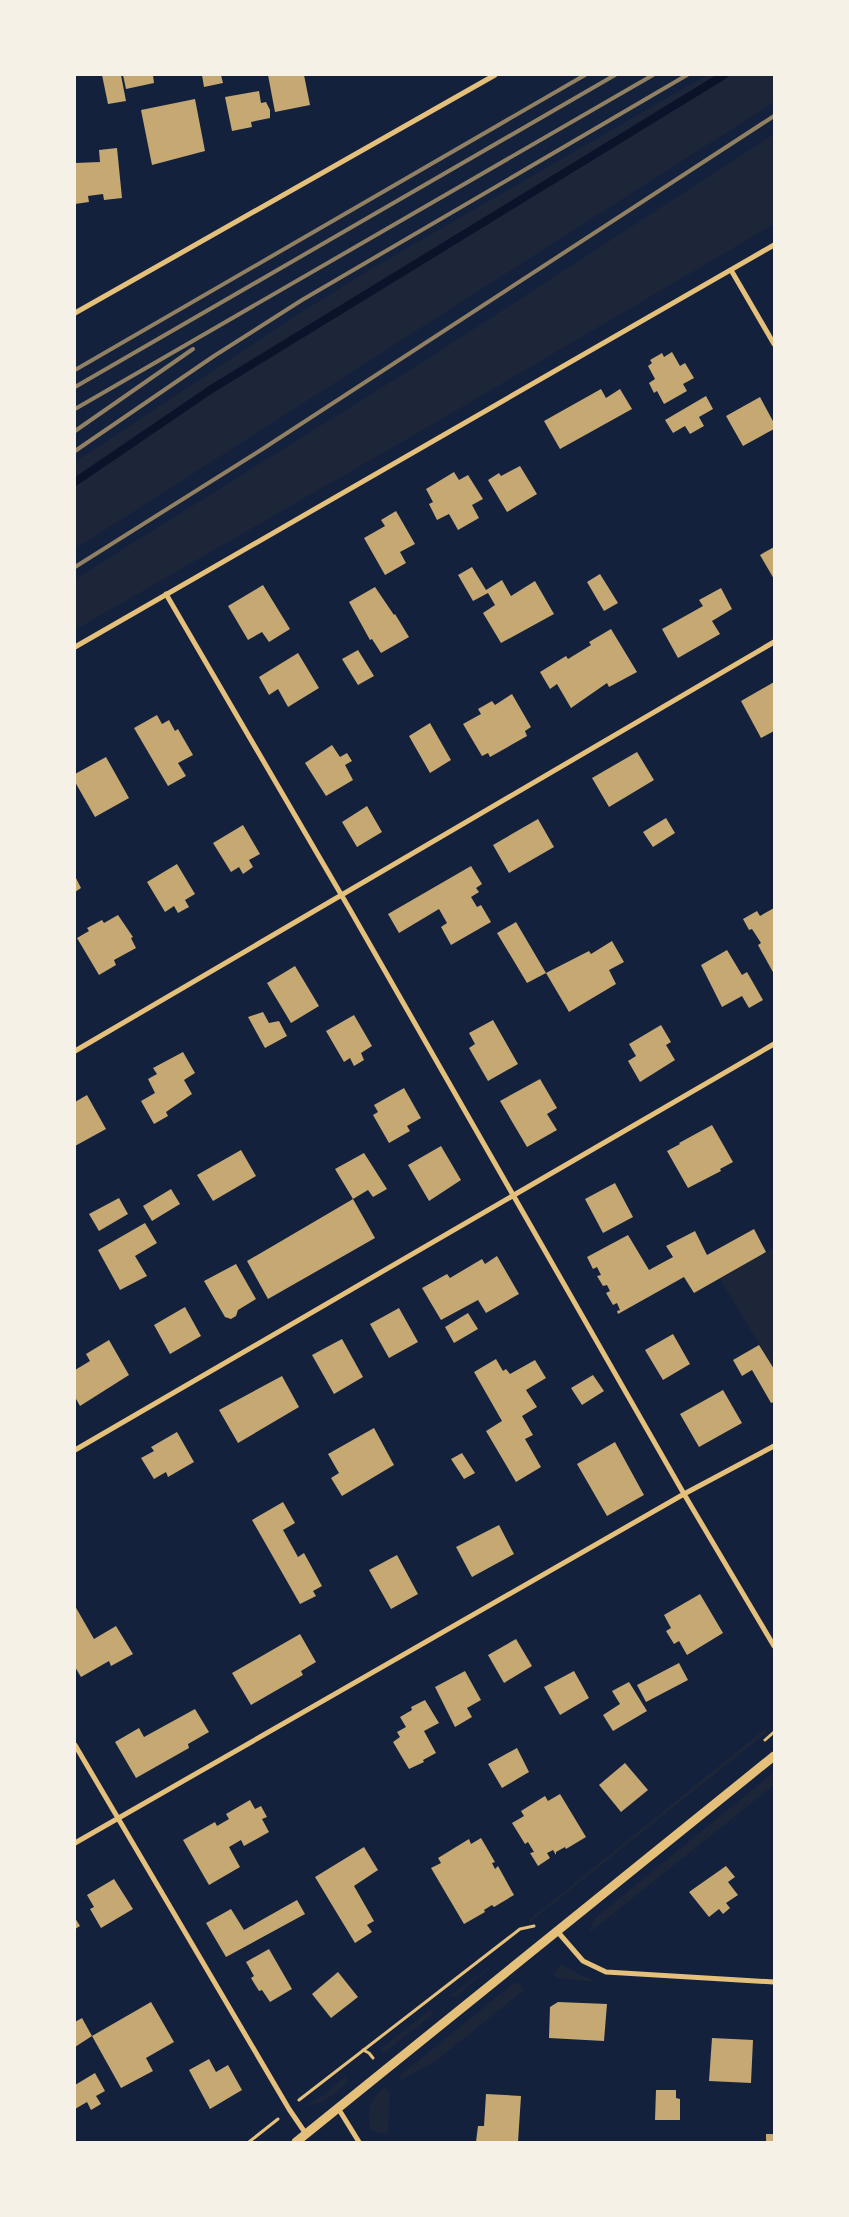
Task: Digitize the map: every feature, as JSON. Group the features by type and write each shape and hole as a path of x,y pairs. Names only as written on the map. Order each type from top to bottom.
{"street":[{"path":"75,313 494,75"},
{"path":"75,647 774,245"},
{"path":"731,270 774,344"},
{"path":"166,594 684,1494 774,1646"},
{"path":"75,1051 340,894 774,642"},
{"path":"75,1450 774,1044"},
{"path":"75,1843 684,1494 774,1446"},
{"path":"75,1745 116,1818 306,2134"},
{"path":"296,2142 774,1756"},
{"path":"557,1931 583,1961 606,1972 774,1982"},
{"path":"338,2108 360,2142"}],"path":[{"path":"296,2103 362,2050 520,1930"},
{"path":"362,2050 369,2052 375,2061"},
{"path":"249,2142 280,2116"}],"shaded area":[{"path":"707,75 774,75 774,102 75,549 75,462 297,315 371,269"},
{"path":"774,134 774,224 433,424 75,630 75,579 437,353"},
{"path":"774,1248 774,1369 720,1279"},
{"path":"765,1729 767,1732 530,1922 529,1920"},
{"path":"774,1772 774,1785 589,1933 594,1919"},
{"path":"502,1958 453,1998 451,1995"},
{"path":"562,1964 580,1975 598,1982 558,1978 553,1974"},
{"path":"514,1983 518,1983 524,1990 437,2060 401,2080 398,2077"},
{"path":"430,2010 433,2014 384,2053 380,2049"},
{"path":"346,2076 347,2083 328,2098 312,2105 306,2105 322,2096"},
{"path":"385,2087 390,2093 388,2133 379,2133 370,2129 369,2111 376,2096"}],"building":[{"path":"102,75 121,75 126,101 108,104"},
{"path":"123,75 153,75 154,83 126,89"},
{"path":"202,75 221,75 223,83 204,87"},
{"path":"268,75 304,75 310,105 275,112"},
{"path":"259,91 261,103 266,102 270,110 270,118 251,122 252,127 232,131 225,97"},
{"path":"195,99 205,151 152,165 141,110"},
{"path":"117,148 122,198 104,200 103,194 88,196 89,202 75,204 75,163 100,162 99,150"},
{"path":"672,352 680,366 685,363 694,378 683,384 687,391 664,404 657,391 654,393 649,383 655,379 648,366 652,363 650,360 662,353 664,357"},
{"path":"601,389 606,398 620,389 632,409 560,449 544,421"},
{"path":"706,396 713,409 699,417 704,426 690,434 685,426 673,433 665,420"},
{"path":"760,397 774,423 774,429 743,446 726,416"},
{"path":"520,466 537,494 507,512 488,480 499,473 501,476"},
{"path":"454,472 459,480 468,475 483,499 472,505 479,518 458,530 449,514 437,520 429,504 433,502 426,489"},
{"path":"396,511 415,544 400,552 406,563 385,575 364,538 385,526 381,520"},
{"path":"774,547 774,579 760,555"},
{"path":"472,567 486,590 502,580 511,596 535,581 554,614 501,643 483,613 495,605 488,593 473,601 458,575"},
{"path":"600,574 618,603 604,611 587,582"},
{"path":"263,585 290,629 269,642 262,632 248,640 228,606"},
{"path":"375,587 409,637 381,653 372,639 370,640 349,602"},
{"path":"721,588 732,609 712,621 720,634 678,658 662,629 703,606 699,600"},
{"path":"611,629 637,672 609,687 607,683 571,708 557,684 550,689 540,672 566,656 568,659 591,645 589,642"},
{"path":"358,650 374,676 358,685 342,659"},
{"path":"298,653 319,688 288,707 278,689 269,695 259,677"},
{"path":"774,682 774,731 761,738 741,701"},
{"path":"512,694 531,727 525,731 527,736 490,757 488,753 482,756 463,724 481,714 478,709 492,701 495,705"},
{"path":"157,715 162,724 169,720 175,731 178,729 193,755 178,763 186,776 168,786 134,728"},
{"path":"430,723 451,760 430,773 409,736"},
{"path":"332,745 340,757 347,753 352,761 345,765 353,780 326,796 305,763"},
{"path":"637,752 654,780 609,807 592,778"},
{"path":"106,757 129,798 95,817 75,782 75,774"},
{"path":"367,806 382,832 357,847 342,822"},
{"path":"666,818 675,833 653,847 643,832"},
{"path":"538,819 554,847 509,873 493,845"},
{"path":"243,825 260,854 249,860 253,867 243,874 239,867 231,872 213,843"},
{"path":"177,864 195,894 185,900 189,907 178,913 174,906 165,912 147,882"},
{"path":"471,866 482,884 476,888 479,892 471,897 477,907 481,905 491,922 451,945 441,927 447,923 439,909 399,933 388,914"},
{"path":"75,876 81,888 75,892"},
{"path":"774,908 774,974 758,945 761,943 752,929 749,930 743,919 757,911 760,916"},
{"path":"118,915 133,937 131,938 136,948 114,960 116,965 99,975 77,938 89,931 87,928 102,920 104,923"},
{"path":"516,922 546,973 527,983 497,933"},
{"path":"612,941 624,962 609,970 616,984 569,1012 546,973 589,951 591,954"},
{"path":"727,950 742,975 747,972 763,1000 749,1008 742,996 722,1007 701,965"},
{"path":"295,966 319,1006 291,1023 267,983"},
{"path":"263,1012 269,1023 279,1021 287,1036 265,1048 248,1017"},
{"path":"354,1015 372,1046 361,1053 364,1060 354,1066 350,1058 344,1062 326,1031"},
{"path":"493,1020 518,1064 488,1081 469,1048 475,1044 469,1033"},
{"path":"661,1025 671,1042 666,1045 675,1060 640,1082 628,1061 636,1056 629,1044"},
{"path":"183,1052 195,1073 184,1080 192,1094 166,1112 168,1116 154,1124 141,1101 155,1093 148,1079 157,1074 153,1068"},
{"path":"540,1079 557,1108 547,1114 557,1130 527,1147 500,1101"},
{"path":"404,1088 421,1118 407,1126 410,1131 389,1143 373,1115 378,1112 374,1105"},
{"path":"87,1095 106,1129 75,1146 75,1102"},
{"path":"712,1125 733,1162 720,1169 721,1171 688,1188 667,1151"},
{"path":"441,1146 461,1180 429,1201 408,1165"},
{"path":"241,1150 256,1176 213,1201 197,1175"},
{"path":"364,1153 387,1189 373,1197 368,1190 353,1199 335,1169"},
{"path":"615,1183 633,1217 603,1233 585,1199"},
{"path":"171,1189 180,1204 152,1221 143,1206"},
{"path":"119,1198 128,1214 99,1231 89,1214"},
{"path":"353,1199 375,1238 268,1299 247,1261"},
{"path":"145,1223 157,1243 135,1256 147,1276 120,1290 98,1250"},
{"path":"754,1229 766,1252 694,1293 684,1277 618,1314 617,1311 620,1310 617,1303 613,1305 606,1293 610,1291 607,1285 603,1286 597,1276 601,1275 597,1267 593,1269 587,1257 628,1235 649,1270 673,1257 666,1246 695,1231 707,1255"},
{"path":"497,1256 519,1294 486,1313 478,1300 441,1320 422,1288 447,1274 450,1278 482,1259 485,1264"},
{"path":"236,1264 256,1299 238,1310 236,1316 231,1319 225,1317 204,1281"},
{"path":"185,1307 201,1336 170,1354 154,1325"},
{"path":"399,1308 418,1342 389,1358 370,1324"},
{"path":"468,1313 478,1329 454,1343 445,1327"},
{"path":"673,1334 690,1364 663,1380 645,1350"},
{"path":"342,1339 363,1377 334,1394 312,1355"},
{"path":"109,1340 129,1375 80,1406 75,1397 75,1370 90,1361 86,1354"},
{"path":"759,1345 774,1369 774,1402 771,1403 752,1370 742,1376 733,1360"},
{"path":"496,1359 503,1371 506,1369 510,1374 535,1360 546,1378 526,1390 537,1407 522,1416 533,1435 525,1439 541,1467 516,1482 486,1431 502,1421 474,1372"},
{"path":"593,1375 604,1391 582,1405 571,1388"},
{"path":"282,1376 299,1407 238,1443 219,1410"},
{"path":"723,1390 742,1423 699,1447 680,1414"},
{"path":"374,1428 394,1465 342,1496 331,1478 339,1473 328,1454"},
{"path":"177,1432 194,1462 168,1477 166,1472 154,1479 141,1458 154,1451 151,1447"},
{"path":"615,1442 644,1495 607,1516 577,1464"},
{"path":"462,1453 475,1473 464,1479 451,1459"},
{"path":"283,1502 295,1523 283,1530 298,1557 304,1553 322,1586 313,1591 316,1596 300,1604 252,1520"},
{"path":"499,1525 514,1554 472,1577 456,1547"},
{"path":"397,1555 418,1594 391,1609 369,1570"},
{"path":"700,1594 723,1633 687,1655 679,1641 674,1644 666,1631 671,1628 664,1615"},
{"path":"75,1606 94,1639 116,1626 133,1654 111,1666 109,1661 81,1677 75,1667"},
{"path":"300,1634 316,1662 301,1671 303,1675 251,1705 232,1673"},
{"path":"516,1639 532,1666 504,1683 488,1655"},
{"path":"679,1663 688,1680 646,1702 637,1685"},
{"path":"465,1671 481,1700 467,1708 472,1717 455,1727 435,1687"},
{"path":"574,1671 589,1698 560,1715 544,1687"},
{"path":"629,1682 647,1711 613,1731 603,1715 620,1704 612,1691"},
{"path":"425,1700 439,1723 424,1731 436,1753 423,1760 424,1762 409,1769 393,1742 400,1737 397,1732 406,1727 400,1717 412,1710 411,1707"},
{"path":"195,1709 209,1732 188,1744 189,1748 136,1778 115,1742 139,1728 144,1737"},
{"path":"517,1748 529,1772 502,1788 488,1764"},
{"path":"625,1763 648,1790 621,1812 599,1785"},
{"path":"560,1794 586,1837 566,1849 565,1847 556,1852 556,1855 553,1850 547,1853 550,1858 538,1866 530,1853 534,1852 528,1842 525,1844 512,1823 524,1816 521,1811 545,1796 548,1801"},
{"path":"250,1800 255,1809 261,1806 267,1817 262,1819 269,1832 244,1846 241,1840 229,1847 240,1867 209,1885 183,1840 215,1822 217,1826 229,1819 226,1814"},
{"path":"481,1838 495,1862 492,1863 495,1869 498,1866 514,1895 494,1907 492,1905 484,1910 485,1912 464,1924 431,1868 441,1863 438,1858 469,1839 471,1844"},
{"path":"364,1847 378,1870 354,1886 374,1921 367,1925 372,1932 355,1943 315,1877"},
{"path":"726,1866 735,1877 728,1882 738,1895 726,1903 730,1908 723,1914 719,1909 709,1917 689,1892"},
{"path":"114,1879 133,1909 101,1928 90,1909 94,1907 87,1895"},
{"path":"297,1900 305,1914 226,1957 206,1923 231,1909 244,1930"},
{"path":"75,1918 80,1926 75,1929"},
{"path":"269,1949 292,1989 270,2002 262,1990 259,1991 251,1978 254,1976 246,1962"},
{"path":"338,1972 358,1997 331,2018 312,1994"},
{"path":"151,2002 174,2042 146,2058 153,2071 121,2088 92,2036"},
{"path":"558,2002 607,2004 604,2041 549,2038 550,2007"},
{"path":"82,2018 92,2036 75,2047 75,2022"},
{"path":"712,2038 753,2040 751,2083 709,2081"},
{"path":"209,2059 216,2072 228,2065 242,2090 210,2109 189,2070"},
{"path":"95,2073 105,2091 96,2096 101,2104 91,2110 87,2102 75,2109 75,2085"},
{"path":"656,2090 676,2090 676,2098 680,2099 680,2120 655,2120"},
{"path":"486,2094 521,2096 518,2142 476,2142 478,2126 484,2126"},
{"path":"766,2134 774,2134 774,2142 766,2142"}],"waterway":[{"path":"75,482 210,390 724,75"}],"railway":[{"path":"75,370 585,75"},
{"path":"75,387 615,75"},
{"path":"75,409 653,75"},
{"path":"75,451 214,356 302,300 687,75"},
{"path":"75,567 264,448 774,116"},
{"path":"75,431 193,349"}]}
